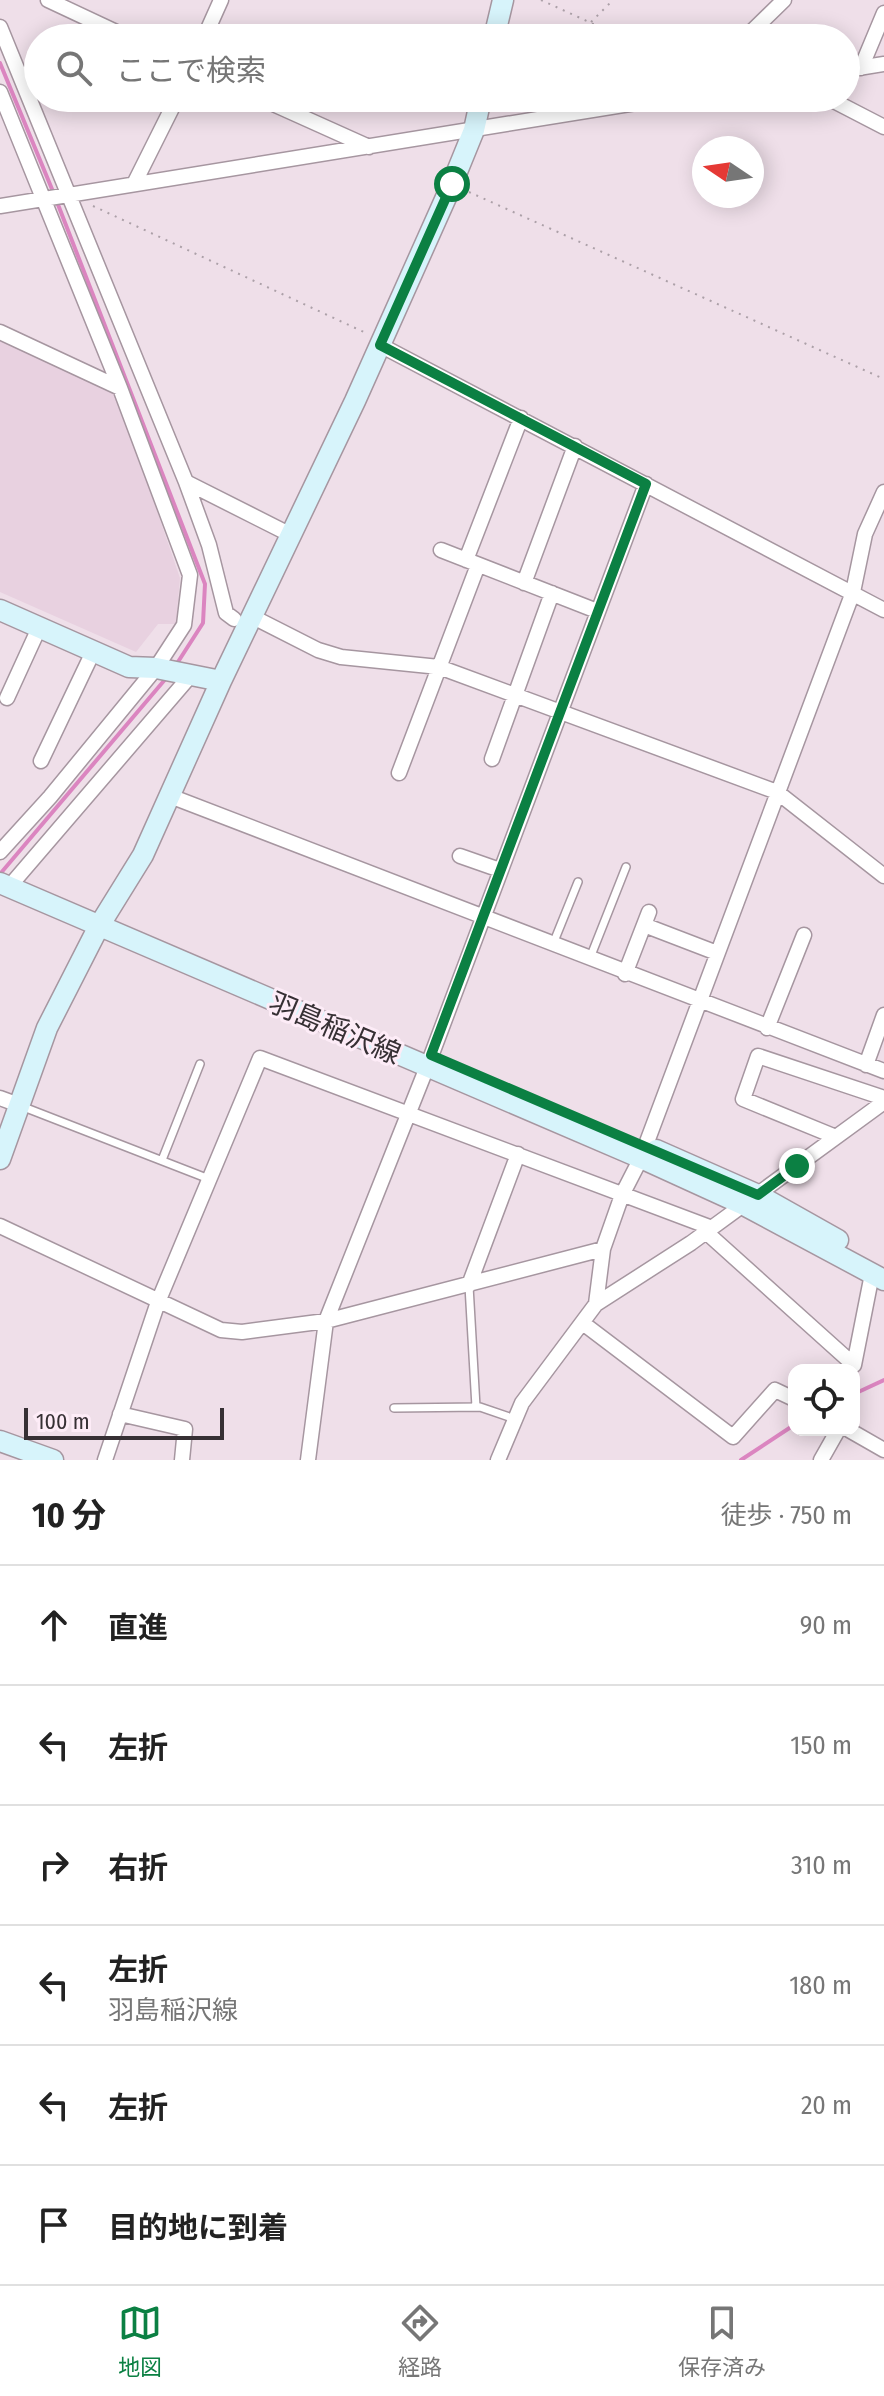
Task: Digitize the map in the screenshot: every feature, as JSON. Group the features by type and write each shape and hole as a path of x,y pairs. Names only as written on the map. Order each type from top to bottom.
{"street":[{"path":"48,0 99,24"},
{"path":"210,24 221,0"},
{"path":"497,24 503,0"},
{"path":"759,24 784,0"},
{"path":"860,58 884,13"},
{"path":"0,27 24,102"},
{"path":"860,68 884,64"},
{"path":"0,92 54,195 186,482 209,545 226,613 341,657 439,667 777,792 884,876"},
{"path":"6,879 172,672 184,625 190,575 120,388 27,112"},
{"path":"135,182 170,112"},
{"path":"291,112 369,147"},
{"path":"0,1159 9,1102 102,920 143,855 221,681 244,618 291,535 381,343 452,184 478,112"},
{"path":"0,192 8,205 54,195 583,112"},
{"path":"855,112 884,127"},
{"path":"0,332 120,388"},
{"path":"381,343 884,610"},
{"path":"399,773 439,667 521,418"},
{"path":"524,583 575,446"},
{"path":"186,482 291,535"},
{"path":"308,1460 326,1321 429,1061 646,484"},
{"path":"498,1460 515,1419 557,1351 584,1324 596,1304 603,1249 622,1195 644,1152 853,592 865,534 884,492"},
{"path":"441,550 597,611"},
{"path":"492,759 552,593"},
{"path":"0,610 129,667 221,681"},
{"path":"7,698 39,628"},
{"path":"41,761 93,652"},
{"path":"0,852 172,672"},
{"path":"170,796 482,919 884,1071"},
{"path":"460,856 500,870"},
{"name":"羽島稲沢線","path":"6,879 751,1200 880,1273"},
{"path":"625,974 647,918 717,953"},
{"path":"767,1028 804,935"},
{"path":"866,1065 884,1015"},
{"path":"836,1137 743,1099 758,1056 884,1100"},
{"path":"105,1460 158,1302 260,1058 518,1154 709,1230 854,1365 880,1273"},
{"path":"596,1304 709,1230 884,1100"},
{"path":"469,1285 518,1154"},
{"path":"0,1226 221,1330 242,1332 326,1321 603,1249"},
{"path":"584,1324 733,1437 775,1390 788,1396"},
{"path":"120,1414 185,1429 182,1460"},
{"path":"821,1460 835,1436"},
{"path":"860,1436 884,1450"},
{"path":"0,1441 53,1460"}],"lane":[{"path":"589,960 626,867"},
{"path":"553,946 578,882"},
{"path":"162,1160 200,1064"},
{"path":"9,1102 209,1179"},
{"path":"469,1285 476,1407"},
{"path":"394,1408 476,1407 515,1419"}],"path":[{"path":"541,0 590,23 613,0"},
{"path":"452,184 884,379"},
{"path":"54,195 381,343"}],"shaded area":[{"path":"0,338 116,391 180,578 176,624 158,624 136,652 0,592"}],"waterway":[{"path":"0,63 54,194"},
{"path":"57,202 205,584 203,623 176,665"},
{"path":"0,874 168,676"},
{"path":"860,1391 884,1380"},
{"path":"741,1460 788,1429"}],"route":[{"path":"452,184 380,345 646,484 431,1055 758,1195 797,1166"}]}
